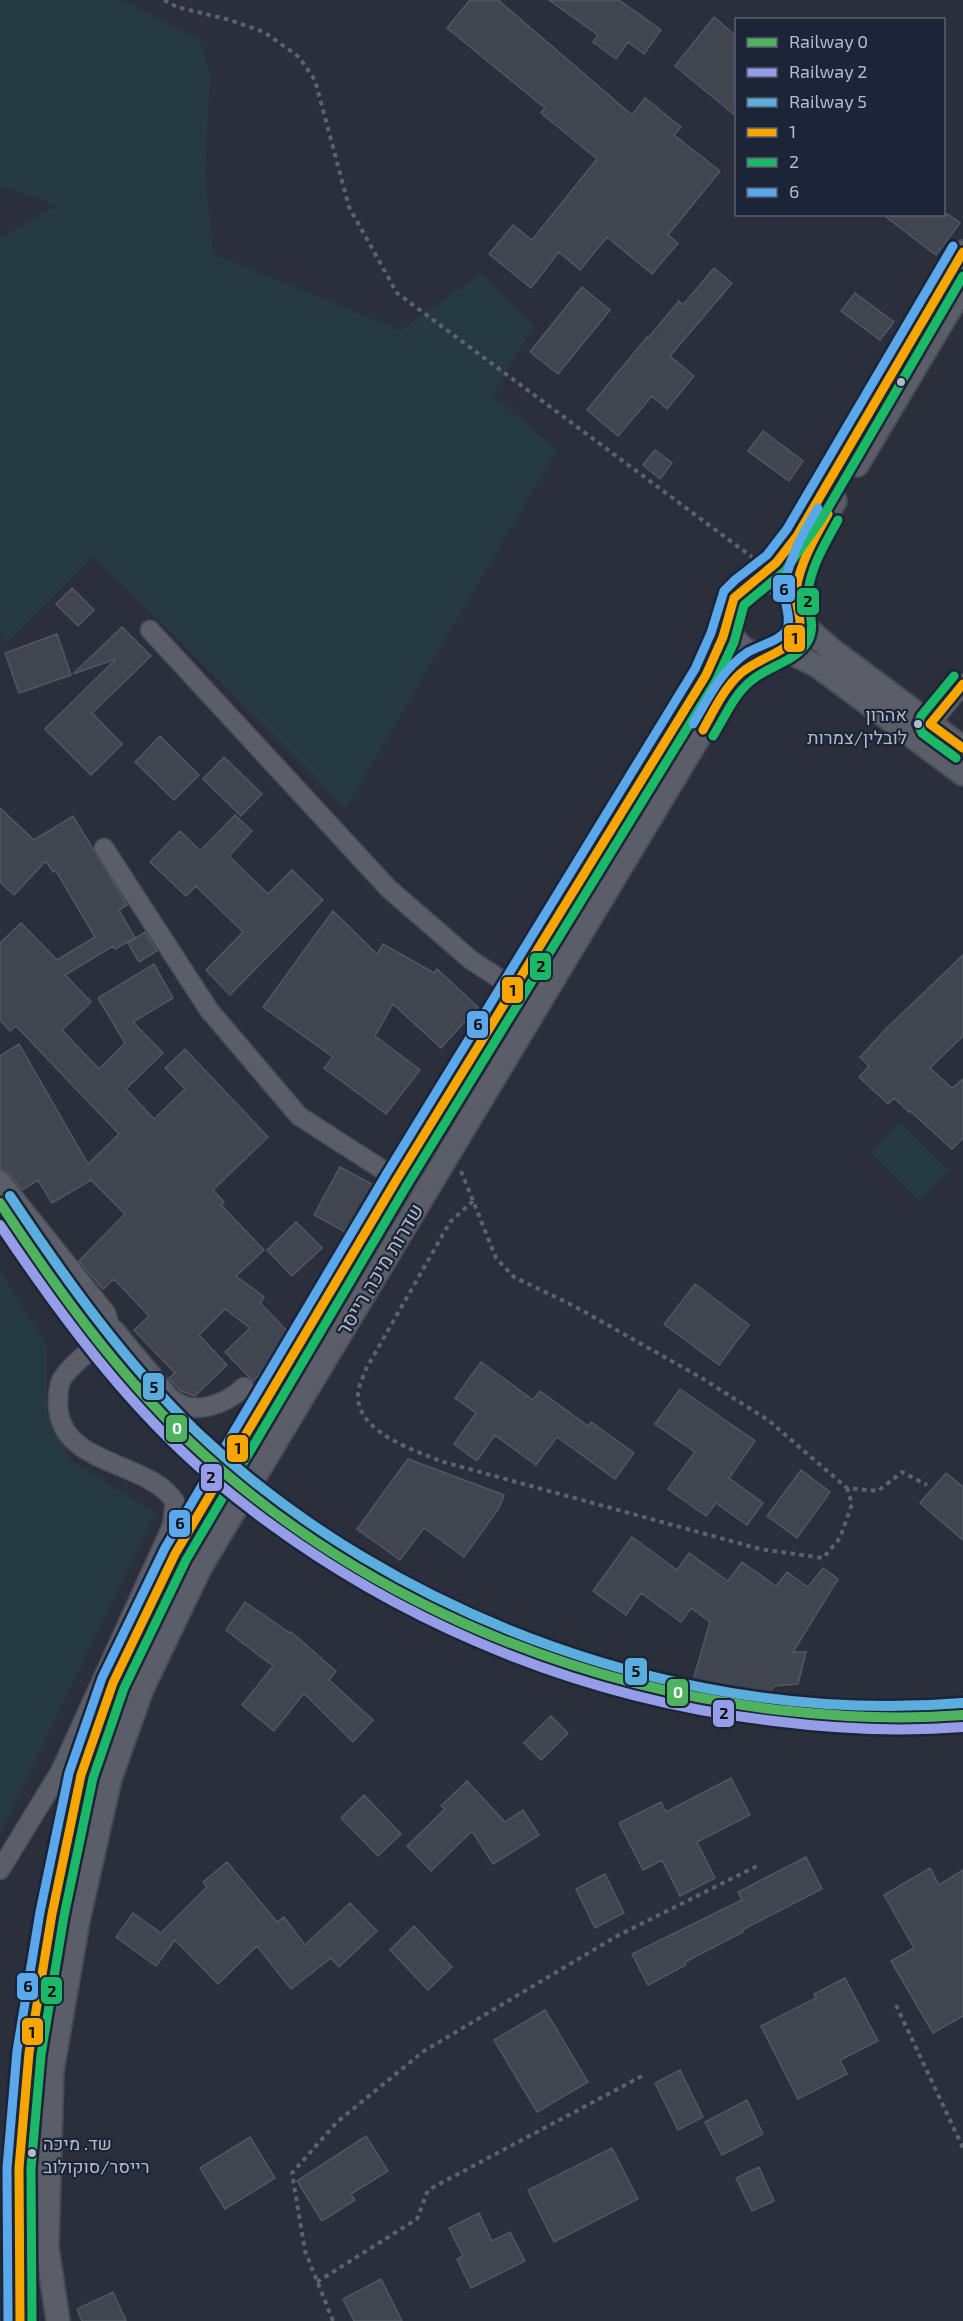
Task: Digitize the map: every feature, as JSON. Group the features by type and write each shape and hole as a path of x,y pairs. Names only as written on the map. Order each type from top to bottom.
{"street":[{"path":"963,252 811,514 783,556 733,599 728,622 737,643 747,650 758,654 777,652 819,667 923,732 963,748"},
{"path":"796,599 808,552 825,518 963,287"},
{"path":"751,584 772,582 782,585 796,599 801,611 801,623 792,642 777,652"},
{"name":"שדרות מיכה רייסר","path":"20,2321 19,2168 29,2053 52,1914 71,1774 112,1683 175,1554 397,1179 706,675 716,656 728,622"},
{"path":"801,623 923,732 963,774"},
{"path":"150,630 389,889 471,960 514,988"},
{"name":"שדרות מיכה רייסר","path":"58,2321 47,2247 52,2071 78,1921 110,1779 142,1689 201,1566 723,698 738,676 777,652"},
{"path":"923,732 963,684"},
{"path":"104,848 209,1010 299,1116 397,1179"},
{"path":"0,1180 106,1312 109,1328 98,1342 71,1367 61,1381 58,1413 65,1428 75,1442 89,1452 162,1486 175,1502 176,1512 71,1774 0,1870"},
{"path":"109,1328 115,1330 173,1400 190,1407 200,1408 223,1402 234,1397 244,1388"}],"path":[{"path":"164,0 177,7 230,20 264,32 299,57 315,80 349,207 397,293 769,570"},
{"path":"452,1148 473,1200 496,1258 514,1277 574,1306 700,1377 768,1420 847,1488 852,1504 840,1538 822,1558 760,1550 440,1461 379,1432 361,1413 358,1394 366,1369 450,1222 473,1200"},
{"path":"847,1488 878,1491 902,1472 927,1485"},
{"path":"333,2321 305,2251 292,2173 337,2122 424,2051 617,1936 757,1866"},
{"path":"896,2005 963,2148"},
{"path":"317,2282 417,2219 428,2190 642,2076"}],"shaded area":[{"path":"0,0 122,0 200,40 210,76 205,175 213,254 400,330 482,273 534,326 493,395 557,450 346,808 95,556 6,644 0,634 0,238 57,205 0,186"},
{"path":"900,1122 949,1170 919,1201 870,1153"},
{"path":"0,1271 47,1345 47,1415 72,1461 155,1513 0,1834"}],"building":[{"path":"470,0 498,0 632,115 645,98 681,127 674,135 720,171 668,235 678,243 652,274 607,237 580,270 559,252 531,288 489,254 513,225 532,240 597,159 541,113 545,108 447,28"},
{"path":"549,0 619,0 661,30 644,54 628,42 616,59 593,42 598,35"},
{"path":"714,17 735,35 735,115 675,66"},
{"path":"948,214 960,223 936,255 885,216 945,216"},
{"path":"714,268 732,283 670,356 694,376 667,409 652,396 618,436 587,410 679,301 683,305"},
{"path":"582,287 610,310 558,374 530,352"},
{"path":"855,293 894,322 880,340 841,311"},
{"path":"763,431 803,461 789,481 748,451"},
{"path":"655,450 672,463 660,479 643,465"},
{"path":"72,588 94,610 78,626 56,604"},
{"path":"122,627 151,656 92,713 122,744 91,775 45,729 116,659 73,674"},
{"path":"57,634 71,675 19,693 5,653"},
{"path":"160,736 199,775 174,800 135,762"},
{"path":"224,757 262,794 241,816 203,779"},
{"path":"0,808 34,840 73,816 127,905 119,910 135,938 115,949 113,946 65,975 91,1002 62,1030 99,1069 125,1043 98,998 154,964 173,998 133,1022 163,1053 126,1089 154,1119 185,1089 165,1068 185,1049 268,1137 213,1190 224,1202 221,1205 264,1250 236,1276 264,1297 260,1303 290,1334 273,1362 253,1381 225,1352 250,1328 225,1309 199,1335 227,1365 195,1396 181,1391 169,1378 175,1373 134,1330 149,1316 114,1279 103,1289 79,1261 125,1214 91,1180 52,1203 38,1180 22,1190 9,1173 0,1169 0,1056 19,1044 88,1164 119,1134 16,1026 10,1031 0,1020 0,943 21,923 57,960 95,937 56,871 53,872 46,861 14,895 0,882"},
{"path":"235,815 252,831 229,856 268,894 292,870 323,900 230,995 206,970 243,932 196,886 186,896 150,862 180,831 200,851"},
{"path":"333,911 377,954 383,944 434,973 437,969 478,1007 441,1048 393,1004 375,1036 420,1070 386,1114 324,1068 333,1057 263,1007"},
{"path":"145,932 157,951 139,962 128,943"},
{"path":"963,955 963,1036 930,1068 952,1088 963,1079 963,1138 952,1149 894,1098 888,1104 859,1077 869,1066 860,1057"},
{"path":"340,1167 377,1187 349,1234 314,1215"},
{"path":"296,1222 322,1248 292,1276 267,1250"},
{"path":"695,1284 749,1325 719,1365 664,1324"},
{"path":"481,1362 533,1400 540,1391 588,1426 591,1422 634,1453 615,1479 557,1437 536,1465 495,1435 477,1461 454,1444 476,1413 455,1398"},
{"path":"680,1389 755,1441 729,1478 763,1503 747,1525 716,1503 706,1516 668,1489 695,1452 655,1424"},
{"path":"408,1459 504,1495 499,1508 464,1557 424,1528 400,1560 357,1529"},
{"path":"801,1470 830,1492 797,1538 767,1516"},
{"path":"946,1473 963,1487 963,1540 920,1503"},
{"path":"632,1537 677,1570 689,1553 728,1581 742,1562 776,1586 787,1572 808,1587 823,1568 838,1579 793,1652 806,1652 798,1684 774,1686 766,1698 692,1684 710,1622 691,1608 681,1622 641,1593 626,1615 593,1591"},
{"path":"245,1602 291,1632 336,1671 329,1680 373,1720 353,1742 304,1693 274,1731 242,1705 273,1666 226,1630"},
{"path":"551,1716 568,1733 541,1760 524,1743"},
{"path":"731,1778 750,1815 697,1842 715,1878 680,1896 662,1860 643,1870 619,1823 661,1802 666,1812"},
{"path":"467,1781 505,1822 523,1810 539,1835 493,1864 472,1831 431,1871 407,1846 445,1809 441,1806"},
{"path":"364,1795 401,1834 378,1856 341,1818"},
{"path":"806,1857 822,1889 742,1930 743,1932 685,1962 686,1965 648,1985 632,1954 742,1900 738,1892"},
{"path":"227,1862 277,1922 284,1917 305,1945 350,1903 377,1931 339,1967 331,1958 291,1989 257,1946 218,1984 175,1940 156,1966 116,1937 133,1913 161,1933 207,1887 203,1882"},
{"path":"930,1868 939,1885 963,1870 963,2016 933,2033 891,1961 914,1948 884,1895"},
{"path":"605,1874 624,1913 595,1928 576,1889"},
{"path":"414,1926 452,1967 428,1990 390,1950"},
{"path":"845,1978 878,2041 840,2060 847,2074 798,2099 761,2026 816,1998 814,1994"},
{"path":"545,2010 588,2082 537,2112 494,2040"},
{"path":"680,2070 703,2117 678,2130 655,2083"},
{"path":"747,2100 763,2134 722,2155 705,2122"},
{"path":"366,2136 388,2171 351,2194 355,2200 322,2221 297,2181"},
{"path":"250,2137 275,2178 225,2209 200,2168"},
{"path":"612,2148 638,2199 554,2242 528,2190"},
{"path":"759,2167 774,2201 752,2211 736,2178"},
{"path":"479,2213 492,2241 510,2232 525,2261 471,2288 457,2259 463,2256 449,2228"},
{"path":"381,2279 402,2321 354,2321 343,2299"},
{"path":"113,2292 126,2321 82,2321 77,2309"}],"rail line":[{"name":"5","path":"10,1196 98,1320 171,1406 198,1433 276,1499 362,1557 455,1606 552,1646 653,1677 756,1697 859,1706 962,1703"},
{"name":"0","path":"0,1203 88,1328 137,1387 190,1442 253,1496 319,1544 389,1586 463,1623 539,1654 617,1678 697,1697 779,1710 848,1716 963,1715"},
{"name":"2","path":"0,1225 47,1293 98,1360 182,1451 213,1479 275,1527 339,1570 406,1608 476,1641 548,1669 622,1692 697,1709 774,1721 845,1728 963,1727"}],"transit line":[{"name":"6","path":"8,2321 7,2168 17,2051 40,1912 69,1773 102,1678 165,1548 387,1173 695,669 711,633 724,591 767,555 787,529 953,246"},
{"name":"1","path":"20,2321 19,2168 29,2053 52,1914 81,1775 113,1683 175,1554 397,1179 706,675 723,637 734,598 776,563 797,536 963,252"},
{"name":"2","path":"32,2321 31,2168 41,2055 64,1916 93,1778 124,1688 186,1560 407,1185 716,681 734,642 744,605 785,571 821,520 963,276"},
{"name":"6","path":"693,724 716,685 730,667 748,652 775,640 787,629 788,619 784,593 786,578 797,546 818,508"},
{"name":"1","path":"703,730 729,685 748,668 787,646 797,635 800,624 796,596 798,580 809,550 828,514"},
{"name":"2","path":"713,736 735,699 746,686 759,675 797,654 808,641 812,628 808,599 812,573 838,520"},
{"name":"2","path":"954,676 921,716 918,724 922,733 956,758"},
{"name":"1","path":"963,684 930,724 963,748"}],"place":[{"name":"אהרון לובלין/צמרות","path":"918,724"},
{"name":"שד. מיכה רייסר/סוקולוב","path":"32,2153"}]}
